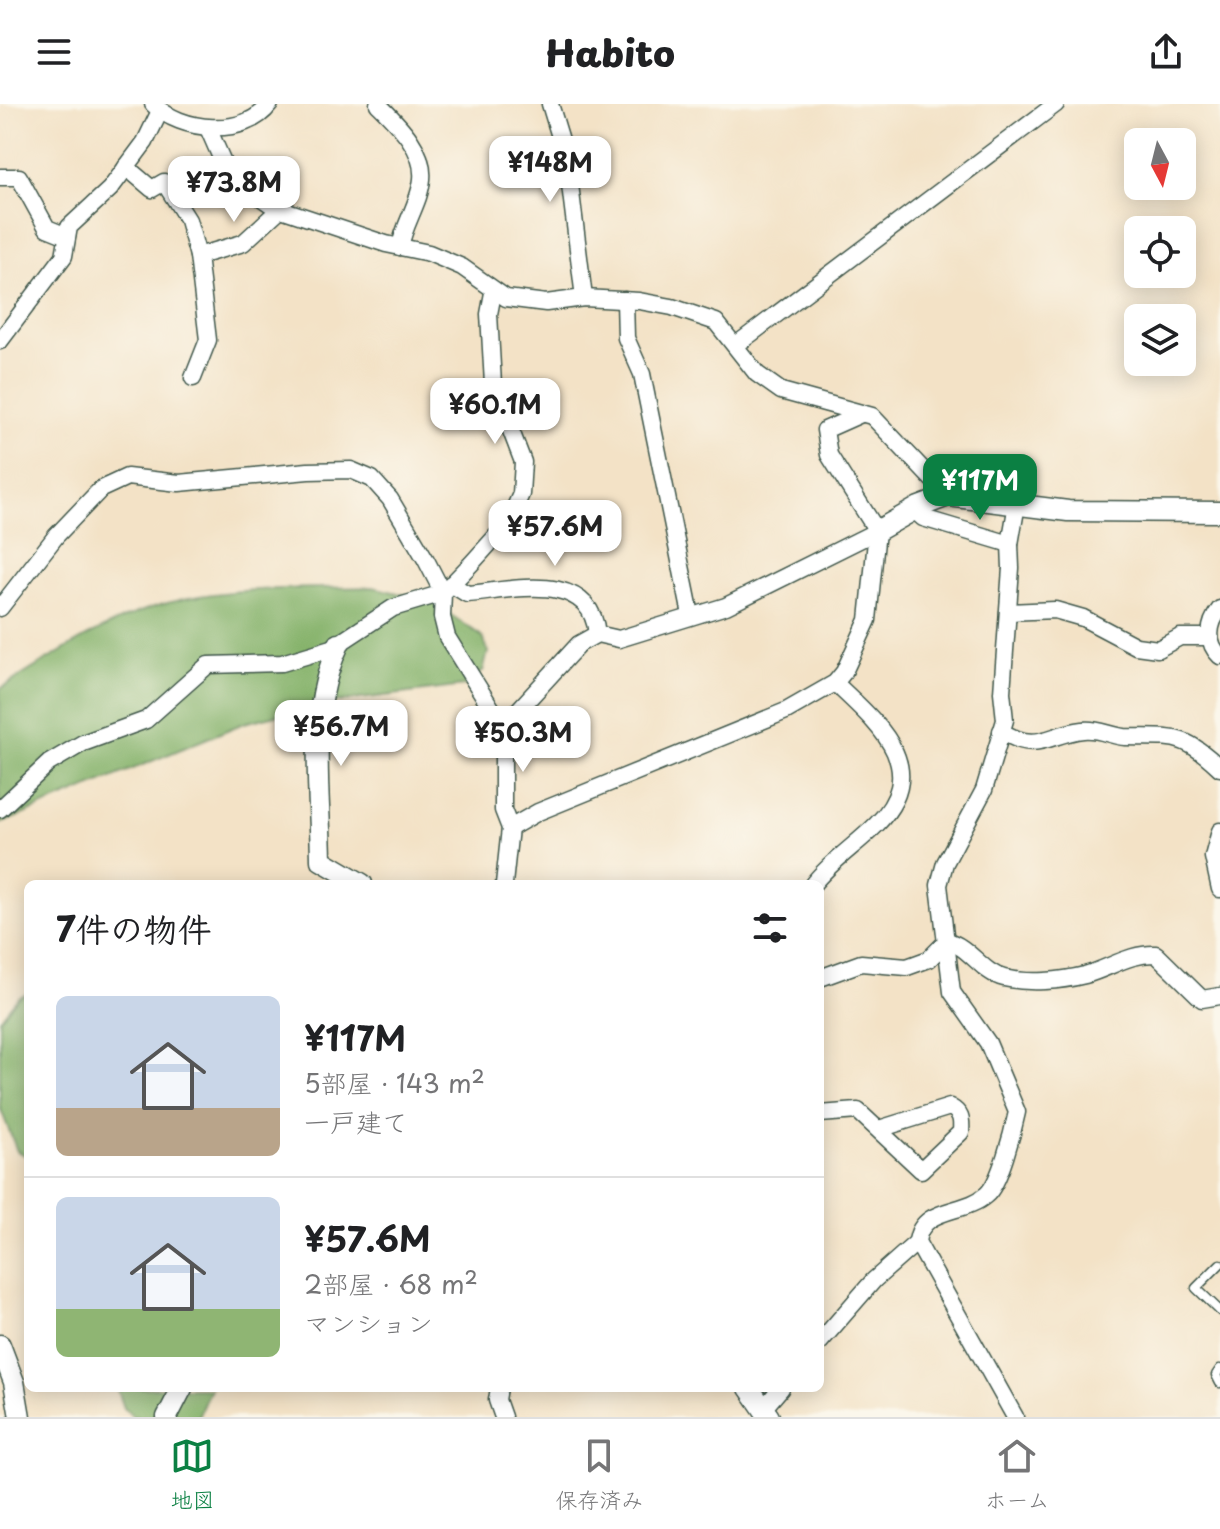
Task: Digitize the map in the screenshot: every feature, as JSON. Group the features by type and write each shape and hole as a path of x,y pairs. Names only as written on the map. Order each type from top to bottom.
{"street":[{"path":"0,341 64,256 69,227 110,189 145,142 157,108 208,128 257,118 270,104"},
{"path":"378,104 406,132 420,163 422,180 400,247"},
{"path":"550,104 567,160 584,298"},
{"path":"736,345 1056,104"},
{"path":"208,128 229,176 280,209 400,247 429,253 462,267 493,293 506,298 546,303 584,298 625,300 672,307 716,322 757,374 781,391 872,416 948,496"},
{"path":"126,167 152,189 164,182 188,220 198,256 208,340 193,378"},
{"path":"0,177 19,177 47,228 67,236"},
{"path":"198,256 243,243 280,209"},
{"path":"0,809 49,763 83,743 146,720 208,665 282,663 339,644 393,608 447,588 508,523 521,494 523,462 493,384 489,314 493,293"},
{"path":"625,300 626,338 642,374 691,615"},
{"path":"510,828 538,812 786,711 835,683 853,654 868,620 877,531 834,463 824,441 825,430 830,425 864,413"},
{"path":"0,608 56,536 101,489 127,477 179,483 351,470 372,479 390,499 447,588 467,594 524,585 552,588 580,599 595,620 597,634"},
{"path":"503,727 579,644 597,634 619,639 739,600 914,510 948,496 1099,513 1220,512"},
{"path":"1015,1417 917,1242 919,1230 928,1220 977,1202 990,1193 1017,1112 988,1043 952,992 939,885 945,863 984,790 1001,731 1010,544 1017,504"},
{"path":"914,510 923,518 1010,544"},
{"path":"447,588 442,617 447,637 503,727 503,810 510,828 504,880"},
{"path":"1220,609 1209,637 1212,649 1220,656"},
{"path":"1008,612 1055,610 1083,618 1136,646 1158,649 1180,637 1209,637"},
{"path":"339,644 324,676 317,726 321,860 355,880"},
{"path":"816,880 826,867 877,824 899,790 900,770 891,739 835,683"},
{"path":"1001,731 1016,740 1036,744 1085,730 1123,737 1170,736 1196,746 1220,768"},
{"path":"1220,831 1213,857 1220,889"},
{"path":"824,977 861,963 907,967 929,959 947,941"},
{"path":"947,941 957,943 1002,978 1056,981 1086,975 1141,954 1156,954 1202,999 1220,996"},
{"path":"824,1114 858,1111 921,1170 961,1132 962,1121 959,1112 950,1107 879,1129"},
{"path":"824,1337 874,1280 917,1242"},
{"path":"0,1345 14,1382 20,1417"},
{"path":"167,1417 180,1392"},
{"path":"498,1392 497,1400 503,1417"},
{"path":"752,1392 766,1413 779,1392"}],"lane":[{"path":"1220,1264 1196,1288 1220,1311"},
{"path":"1220,1369 1216,1375 1220,1383"}],"green space":[{"path":"373,587 430,601 483,637 488,652 483,671 464,686 321,704 244,723 0,824 0,689 100,630 164,604 240,591"},
{"path":"24,995 24,1155 17,1151 0,1107 0,1019 18,997"},
{"path":"118,1392 208,1392 198,1417 133,1417 124,1408"}]}
